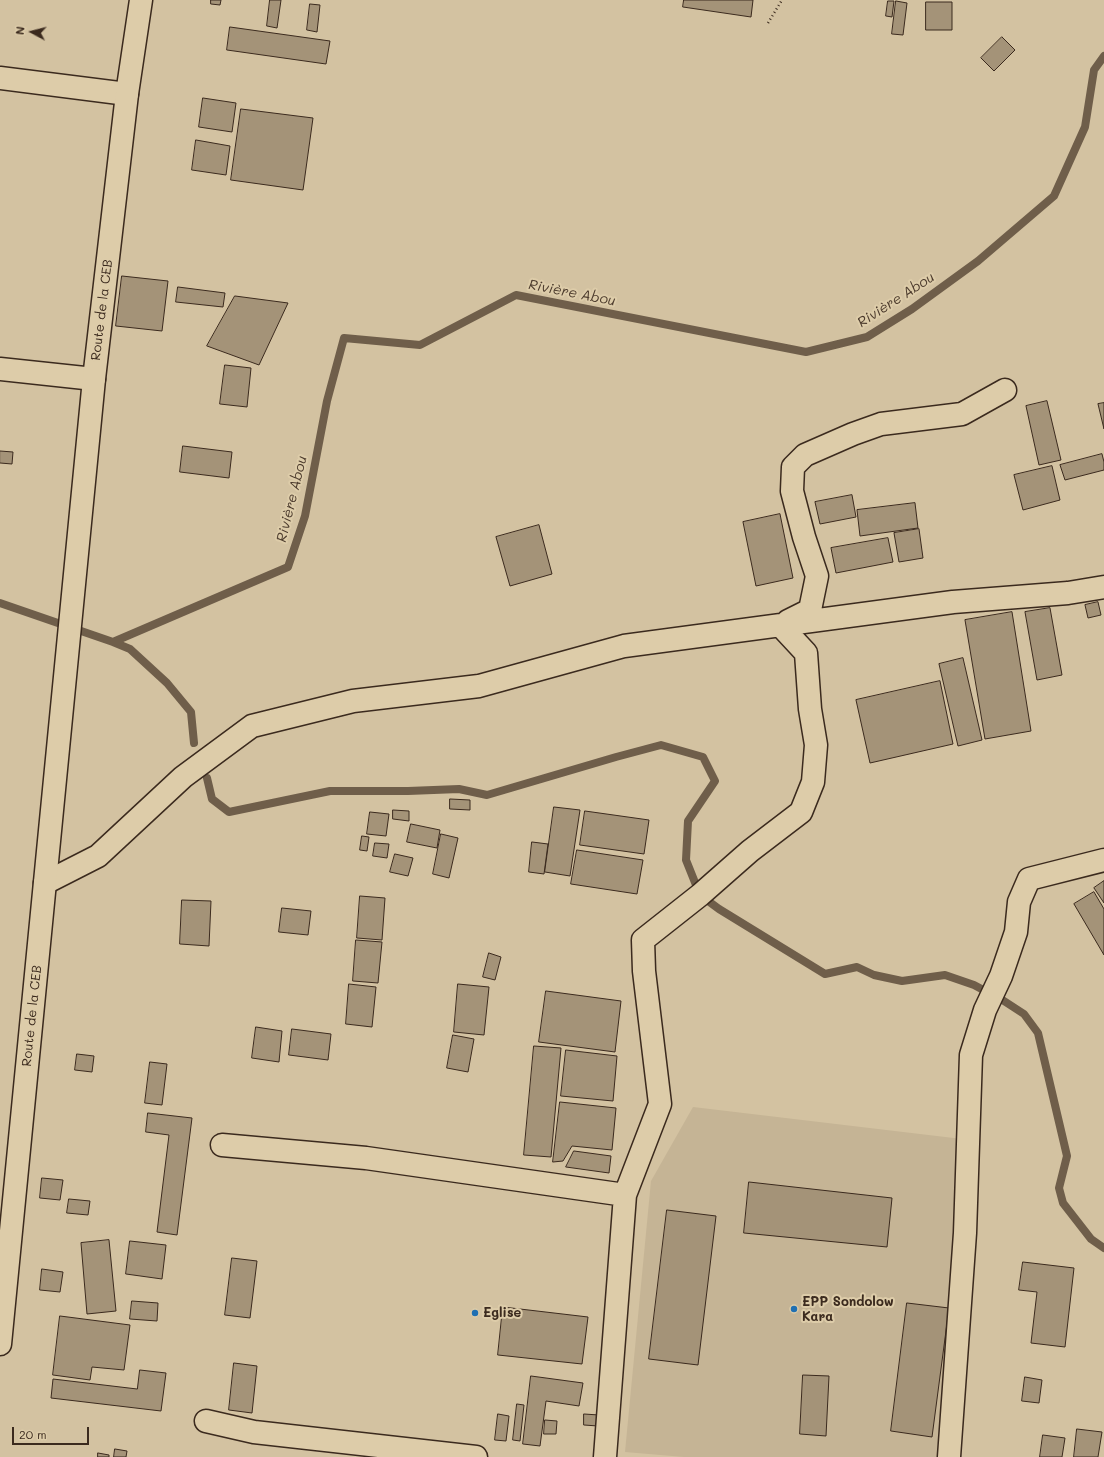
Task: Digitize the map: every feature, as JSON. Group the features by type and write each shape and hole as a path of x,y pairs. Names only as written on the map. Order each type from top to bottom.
{"street":[{"name":"Route de la CEB","path":"0,1344 94,379 127,94 141,0"},
{"path":"0,78 127,94"},
{"path":"0,369 94,379"},
{"path":"780,625 810,610 817,576 804,538 792,491 793,467 805,454 852,434 881,424 962,414 1005,390"},
{"path":"45,883 98,856 183,777 252,726 353,701 479,686 624,646 953,602 1068,593 1104,587"},
{"path":"605,1457 625,1195 660,1104 644,971 644,940 750,852 801,812 813,782 816,745 810,709 806,653 780,625"},
{"path":"949,1457 965,1233 971,1055 985,1010 1001,976 1016,932 1019,902 1030,879 1104,860"},
{"path":"222,1145 366,1158 625,1195"},
{"path":"206,1421 254,1432 476,1457"}],"path":[{"path":"768,23 782,0"}],"shaded area":[{"path":"693,1107 962,1139 952,1325 938,1457 684,1457 625,1452 651,1181"}],"building":[{"path":"211,0 221,0 220,5 211,4"},
{"path":"270,0 281,0 277,28 267,26"},
{"path":"684,0 753,0 751,17 683,7"},
{"path":"888,1 894,1 892,17 886,16"},
{"path":"896,1 907,3 903,35 892,34"},
{"path":"926,2 952,2 952,30 926,30"},
{"path":"310,4 320,5 317,32 307,30"},
{"path":"230,27 330,41 326,64 227,50"},
{"path":"1002,37 1015,50 994,71 981,58"},
{"path":"203,98 236,103 232,132 199,127"},
{"path":"241,109 313,118 303,190 231,180"},
{"path":"196,140 230,146 226,175 192,170"},
{"path":"122,276 168,281 162,331 116,326"},
{"path":"178,287 225,293 223,307 176,302"},
{"path":"235,296 288,303 259,365 207,346"},
{"path":"225,365 251,368 247,407 220,404"},
{"path":"1047,401 1061,460 1039,465 1026,406"},
{"path":"1104,403 1104,429 1098,404"},
{"path":"183,446 232,452 229,478 180,472"},
{"path":"0,451 13,452 12,464 0,463"},
{"path":"1102,454 1104,470 1065,480 1060,465"},
{"path":"1052,466 1060,500 1023,510 1014,475"},
{"path":"852,495 856,517 820,524 815,502"},
{"path":"915,503 918,528 860,536 857,510"},
{"path":"780,514 793,578 756,586 743,522"},
{"path":"539,525 552,574 510,586 496,537"},
{"path":"919,529 923,558 899,562 894,533"},
{"path":"888,538 893,562 836,573 831,548"},
{"path":"1098,602 1101,615 1088,618 1085,605"},
{"path":"1050,608 1062,675 1037,680 1025,612"},
{"path":"1012,612 1031,731 985,739 965,620"},
{"path":"963,658 982,740 958,746 939,664"},
{"path":"940,681 953,744 870,763 856,700"},
{"path":"450,799 470,800 470,810 450,809"},
{"path":"554,807 580,810 570,876 545,872"},
{"path":"393,810 409,811 409,821 393,819"},
{"path":"585,811 649,820 644,854 580,845"},
{"path":"370,812 389,814 386,836 367,834"},
{"path":"411,824 440,830 437,848 407,842"},
{"path":"441,834 458,838 449,878 433,874"},
{"path":"362,836 369,837 367,851 360,850"},
{"path":"532,842 548,844 544,874 529,872"},
{"path":"375,843 389,844 387,858 373,856"},
{"path":"577,850 643,860 637,894 571,884"},
{"path":"395,854 413,858 408,876 390,872"},
{"path":"1104,881 1104,903 1094,888"},
{"path":"1094,892 1104,909 1104,955 1074,904"},
{"path":"360,896 385,898 382,940 357,938"},
{"path":"182,900 211,901 209,946 180,944"},
{"path":"282,908 311,911 308,935 279,932"},
{"path":"356,940 382,942 378,983 353,981"},
{"path":"489,953 501,957 495,980 483,977"},
{"path":"349,984 376,987 372,1027 346,1024"},
{"path":"458,984 489,987 484,1035 454,1032"},
{"path":"546,991 621,1001 615,1052 539,1042"},
{"path":"256,1027 282,1031 279,1062 252,1058"},
{"path":"292,1029 331,1034 328,1060 289,1055"},
{"path":"453,1035 474,1039 468,1072 447,1068"},
{"path":"534,1046 561,1048 551,1157 524,1155"},
{"path":"566,1050 617,1056 613,1101 561,1096"},
{"path":"77,1054 94,1056 92,1072 75,1070"},
{"path":"150,1062 167,1064 162,1105 145,1103"},
{"path":"560,1102 616,1108 612,1150 572,1146 563,1161 553,1162"},
{"path":"148,1113 192,1118 177,1235 157,1232 169,1135 146,1132"},
{"path":"574,1151 611,1156 609,1173 566,1167"},
{"path":"42,1178 63,1180 60,1200 40,1198"},
{"path":"749,1182 892,1198 887,1247 744,1233"},
{"path":"69,1199 90,1201 88,1215 67,1213"},
{"path":"667,1210 716,1216 698,1365 649,1359"},
{"path":"109,1240 116,1311 87,1314 81,1243"},
{"path":"130,1241 166,1245 162,1279 126,1274"},
{"path":"232,1258 257,1261 250,1318 225,1315"},
{"path":"1023,1262 1074,1268 1065,1347 1031,1343 1037,1292 1019,1290"},
{"path":"42,1269 63,1272 60,1292 40,1290"},
{"path":"132,1301 158,1303 157,1321 130,1319"},
{"path":"907,1303 949,1308 932,1437 891,1431"},
{"path":"503,1307 588,1317 582,1364 498,1355"},
{"path":"60,1316 130,1325 124,1370 92,1367 90,1380 53,1375"},
{"path":"234,1363 257,1366 252,1413 229,1410"},
{"path":"140,1370 166,1373 161,1411 51,1398 53,1379 137,1389"},
{"path":"803,1375 829,1376 826,1436 800,1434"},
{"path":"531,1376 583,1383 579,1406 546,1401 540,1446 523,1444"},
{"path":"1025,1377 1042,1380 1039,1403 1022,1401"},
{"path":"517,1404 524,1405 520,1441 513,1440"},
{"path":"498,1414 509,1416 506,1441 495,1440"},
{"path":"584,1414 599,1415 598,1426 584,1425"},
{"path":"545,1420 557,1421 556,1434 544,1434"},
{"path":"1077,1429 1102,1432 1098,1457 1074,1457"},
{"path":"1043,1435 1065,1438 1062,1457 1040,1457"},
{"path":"115,1449 127,1451 126,1457 114,1457"},
{"path":"98,1453 109,1455 109,1457 98,1457"}],"waterway":[{"name":"Rivière Abou","path":"0,603 113,642 288,567 305,516 327,401 344,338 420,345 516,295 806,352 867,337 912,309 978,261 1054,196 1085,127 1094,70 1104,56"},
{"path":"113,642 130,649 167,683 191,712 194,743"},
{"path":"207,778 212,799 229,812 330,791 408,791 459,789 487,795 661,745 703,757 715,781 688,821 686,860 700,895 719,909 825,974 857,967 874,975 902,981 945,975 974,985 1004,1001 1024,1014 1038,1033 1067,1156 1059,1188 1063,1203 1091,1239 1104,1248"}],"place":[{"name":"EPP Sondolow Kara","path":"794,1309"},
{"name":"Eglise","path":"475,1313"}]}
